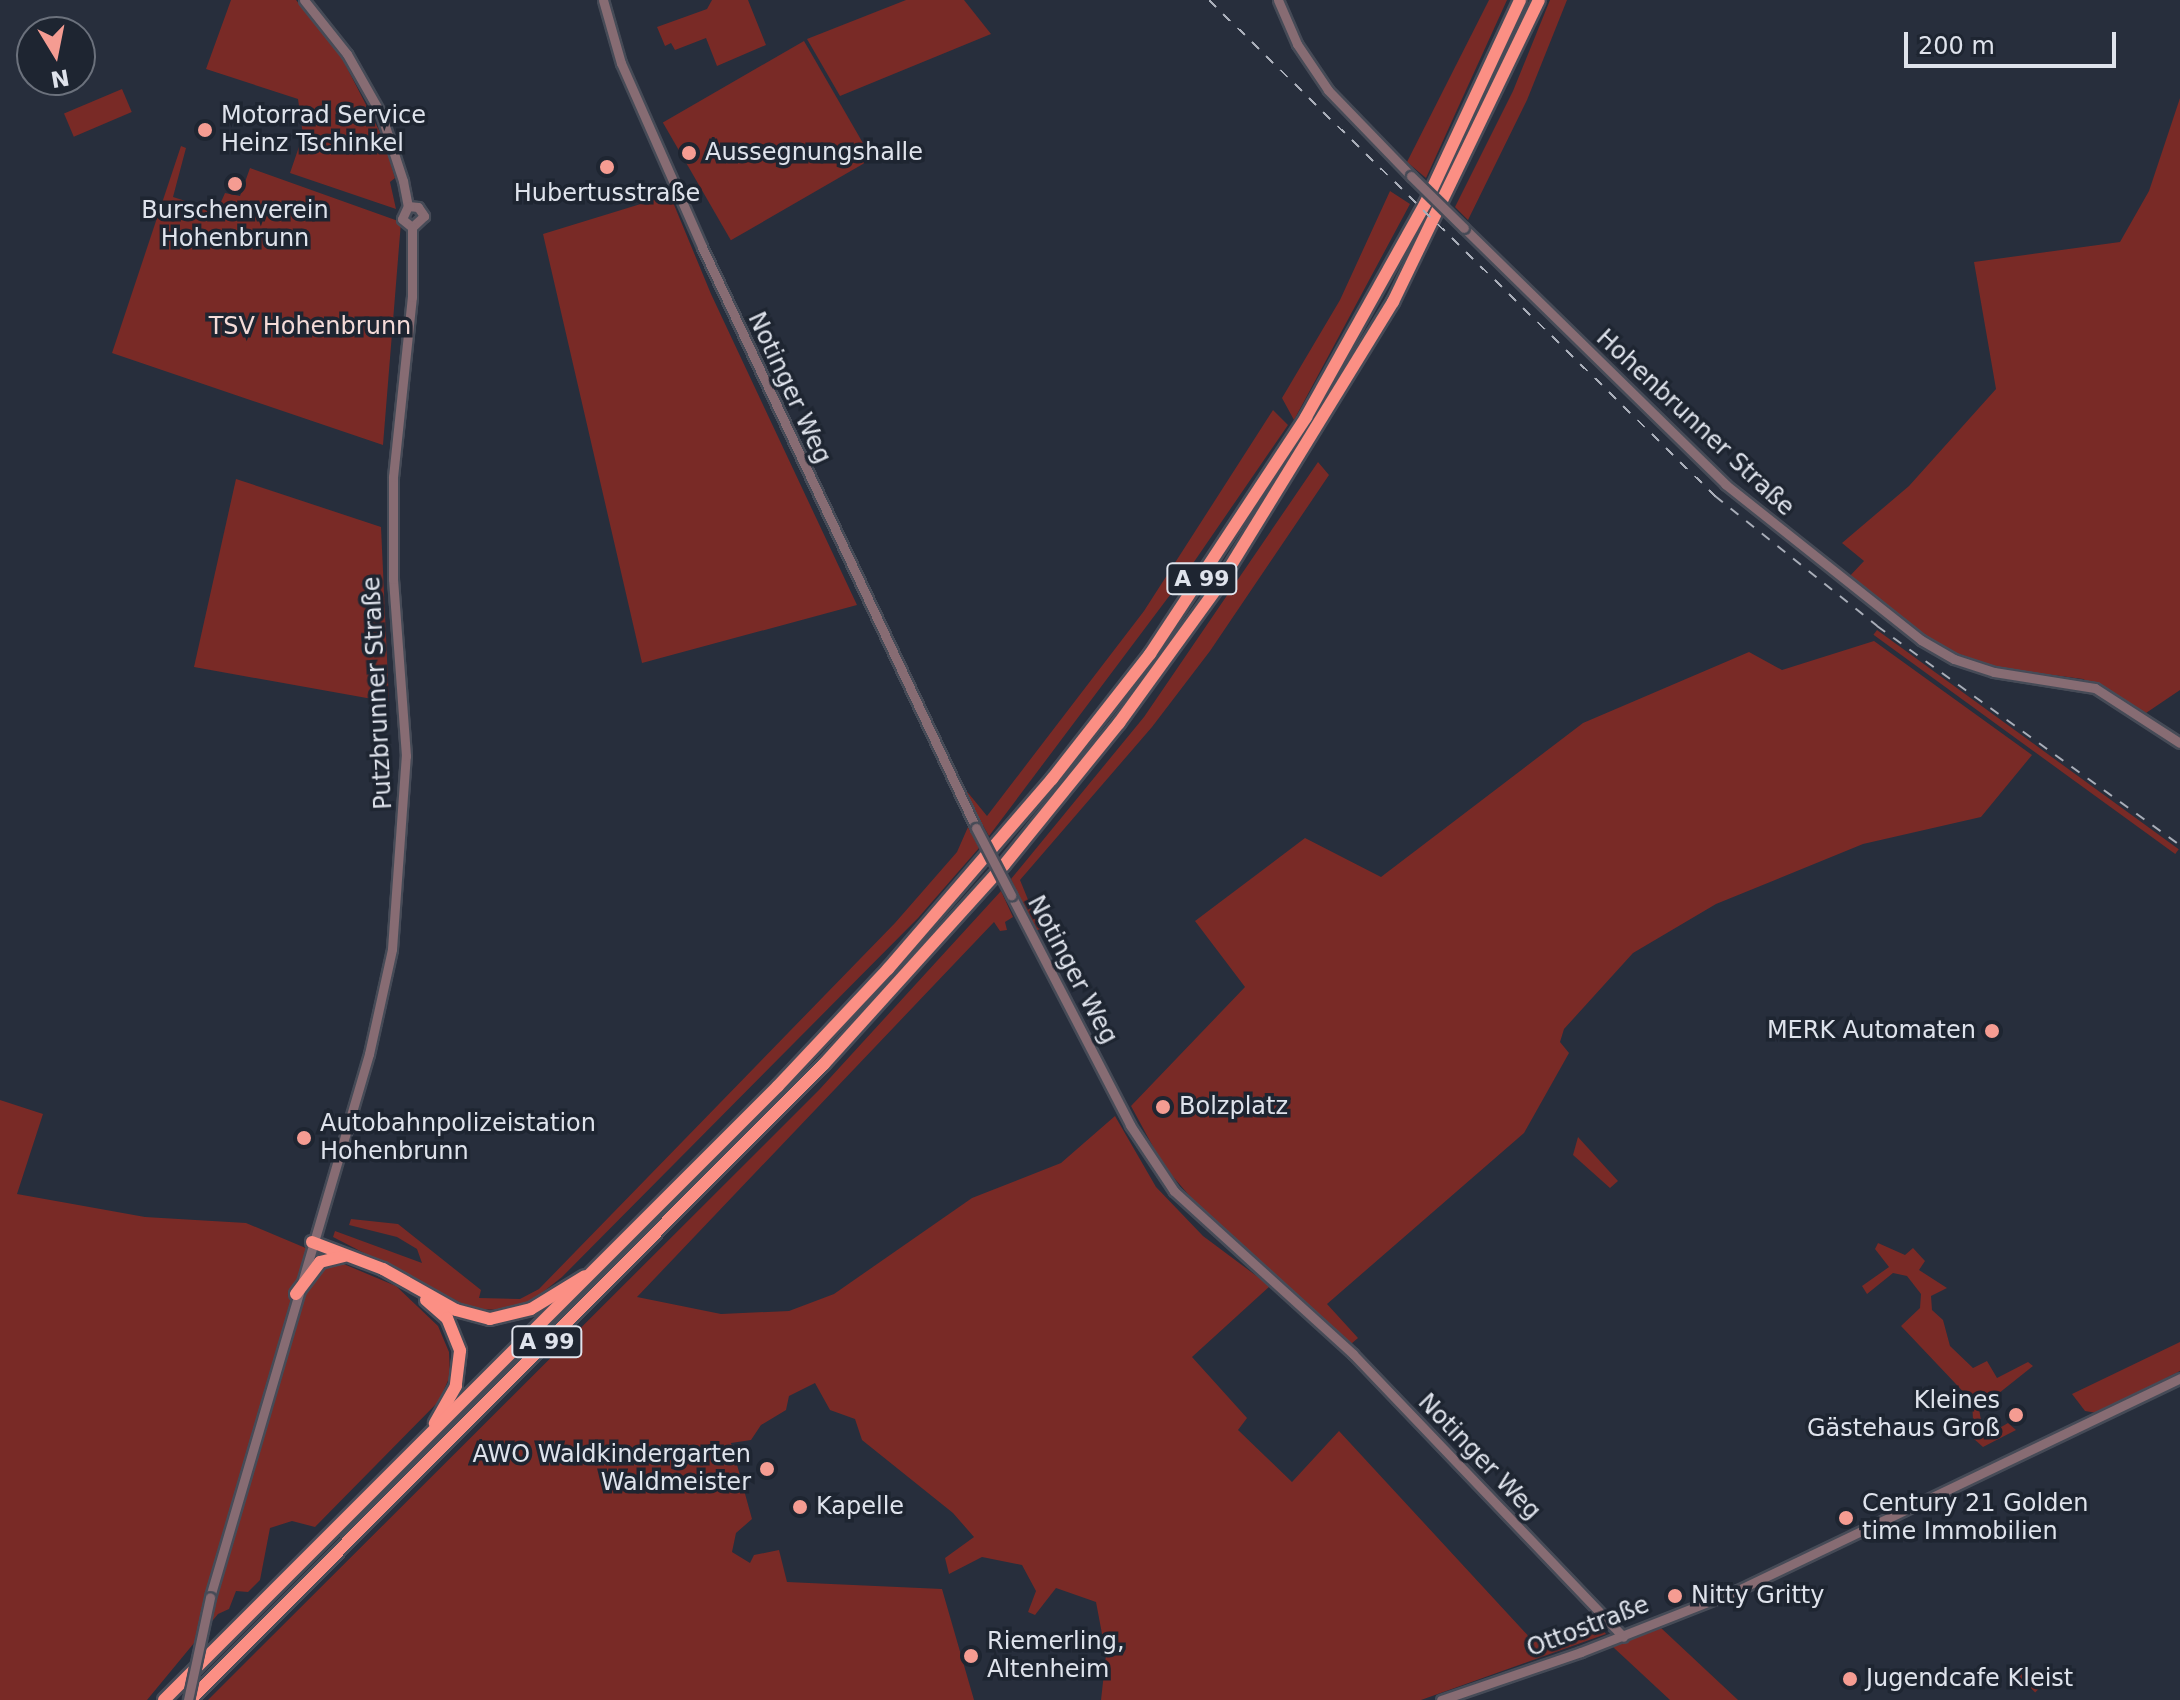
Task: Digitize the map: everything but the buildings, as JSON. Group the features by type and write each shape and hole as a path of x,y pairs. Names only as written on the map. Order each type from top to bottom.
{"highway":[{"name":"A 99","path":"164,1700 595,1271 888,969 1052,779 1150,654 1254,500 1378,293 1520,0"},
{"name":"A 99","path":"189,1700 824,1064 1004,865 1110,734 1217,588 1327,415 1399,290 1539,0"},
{"path":"312,1242 347,1255 473,1316 511,1317 595,1271"},
{"path":"296,1294 320,1262 347,1255"},
{"path":"415,1289 447,1318 460,1351 456,1386 433,1430"}],"street":[{"name":"Putzbrunner Straße","path":"304,0 347,54 381,114 408,206 402,219 412,227"},
{"name":"Notinger Weg","path":"603,0 621,63 676,188 976,828 1130,1125 1174,1191 1353,1354 1623,1637"},
{"name":"Hohenbrunner Straße","path":"1278,0 1297,44 1328,90 1411,176 1725,484 1921,640 1954,659 1994,672 2095,688 2180,743"},
{"name":"Putzbrunner Straße","path":"189,1700 210,1597 296,1294 373,1039 401,879 406,744 392,509 412,297 412,227 424,216 418,207 408,206"},
{"name":"Ottostraße","path":"1441,1700 1623,1637 1738,1590 2180,1378"}],"green space":[{"path":"231,0 296,0 341,56 383,138 395,178 390,182 396,209 290,173 303,135 298,99 206,69"},
{"path":"712,0 748,0 766,45 717,66 706,38 675,50 671,43 665,46 657,27 707,9"},
{"path":"906,0 964,0 991,34 840,96 807,39"},
{"path":"1489,0 1507,0 1426,178 1407,162"},
{"path":"1550,0 1567,0 1527,100 1468,220 1455,207 1513,91"},
{"path":"804,41 872,159 731,240 663,122"},
{"path":"122,89 132,112 74,137 64,114"},
{"path":"2180,98 2180,690 2146,713 2083,679 1999,668 1945,649 1847,579 1864,561 1842,543 1909,486 1996,389 1974,262 2120,242 2149,191"},
{"name":"TSV Hohenbrunn","path":"181,146 186,148 173,197 217,211 225,193 240,196 250,168 401,222 383,445 112,353"},
{"path":"1390,191 1410,204 1294,420 1282,398 1340,300"},
{"path":"670,195 711,294 857,605 642,663 543,234"},
{"path":"1273,410 1288,425 1185,575 989,836 956,778 987,816 1144,611"},
{"path":"1318,462 1329,475 1210,651 1152,727 1020,880 1040,929 1035,931 1011,879 1144,717"},
{"path":"236,479 381,527 389,702 194,667"},
{"path":"1877,630 2179,849 2175,854 1873,635"},
{"path":"1874,641 2032,755 1981,817 1863,844 1716,904 1633,953 1564,1029 1560,1042 1569,1053 1524,1133 1327,1304 1358,1338 1351,1344 1193,1200 1163,1165 1131,1106 1245,987 1195,921 1305,838 1381,877 1583,723 1749,652 1782,670"},
{"path":"968,827 979,848 918,918 562,1277 529,1303 509,1310 473,1309 333,1237 335,1231 422,1263 417,1249 397,1237 349,1225 351,1219 398,1224 481,1290 479,1298 520,1299 539,1289 895,923 957,852"},
{"path":"1001,891 1013,917 1005,922 1007,930 1000,931 994,922 637,1297 721,1314 789,1311 834,1294 972,1198 1061,1163 1115,1116 1156,1187 1203,1236 1270,1286 1192,1357 1247,1418 1238,1430 1292,1482 1339,1431 1533,1641 1552,1631 1578,1634 1595,1619 1606,1634 1421,1700 1101,1700 1106,1655 1096,1602 1056,1588 1035,1615 1028,1612 1036,1591 1022,1565 982,1557 949,1574 945,1558 974,1537 953,1513 862,1440 855,1419 830,1410 815,1383 789,1396 786,1410 761,1425 751,1440 731,1443 752,1519 736,1533 732,1552 750,1563 754,1555 779,1550 787,1582 942,1589 974,1700 208,1700 819,1090"},
{"path":"0,1100 43,1114 17,1194 145,1217 246,1223 396,1286 438,1326 449,1352 450,1376 439,1401 315,1527 292,1521 270,1528 260,1580 248,1592 236,1591 229,1609 218,1614 147,1700 0,1700"},
{"path":"1578,1137 1618,1181 1610,1188 1573,1155"},
{"path":"1878,1243 1905,1255 1913,1248 1925,1261 1919,1270 1947,1288 1931,1296 1932,1310 1943,1320 1950,1346 1973,1368 1987,1361 1997,1378 2028,1362 2033,1366 1979,1409 1984,1437 2008,1423 2016,1430 1983,1447 1974,1439 1972,1401 1901,1326 1920,1308 1921,1294 1907,1276 1893,1273 1867,1294 1862,1286 1889,1267 1875,1249"},
{"path":"2180,1342 2180,1371 2097,1413 2085,1411 2072,1394"},
{"path":"1660,1627 1738,1700 1670,1700 1613,1647"},
{"path":"2021,1667 2041,1687 2035,1692 2015,1673"}],"railway":[{"path":"1209,0 1715,496 1877,626 2180,845"}],"place":[{"name":"Motorrad Service Heinz Tschinkel","path":"205,130"},
{"name":"Aussegnungshalle","path":"689,153"},
{"name":"Hubertusstraße","path":"607,167"},
{"name":"Burschenverein Hohenbrunn","path":"235,184"},
{"name":"MERK Automaten","path":"1992,1031"},
{"name":"Bolzplatz","path":"1163,1107"},
{"name":"Autobahnpolizeistation Hohenbrunn","path":"304,1138"},
{"name":"Kleines Gästehaus Groß","path":"2016,1415"},
{"name":"AWO Waldkindergarten Waldmeister","path":"767,1469"},
{"name":"Kapelle","path":"800,1507"},
{"name":"Century 21 Golden time Immobilien","path":"1846,1518"},
{"name":"Nitty Gritty","path":"1675,1596"},
{"name":"Riemerling, Altenheim","path":"971,1656"},
{"name":"Jugendcafe Kleist","path":"1850,1679"}]}
